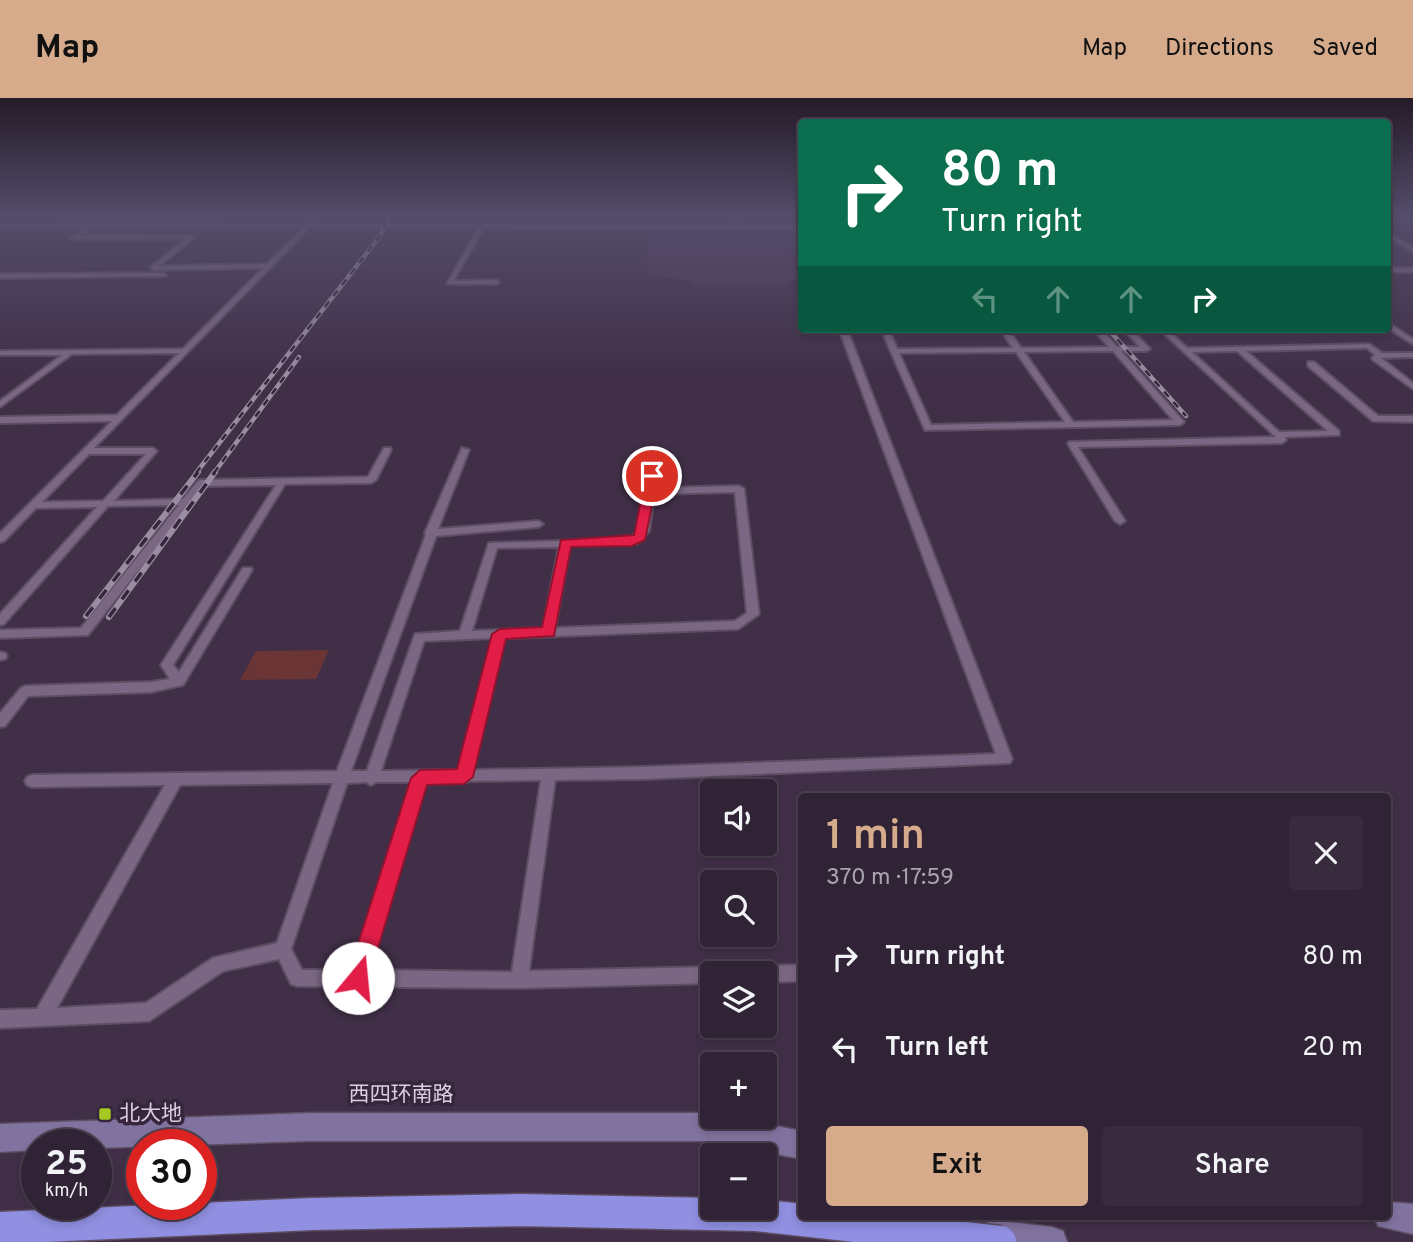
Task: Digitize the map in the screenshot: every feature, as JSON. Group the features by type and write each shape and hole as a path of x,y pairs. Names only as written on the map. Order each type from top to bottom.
{"highway":[{"path":"0,1228 529,1210 756,1215 798,1220"},
{"path":"801,1220 1000,1242"}],"street":[{"path":"0,271 133,268"},
{"path":"0,539 267,268"},
{"path":"458,268 449,283 496,282"},
{"path":"1391,270 1413,270"},
{"path":"0,276 227,275"},
{"path":"1391,327 1413,342"},
{"path":"32,781 420,778 1005,759 845,333"},
{"path":"887,333 928,428 1180,422 1101,333"},
{"path":"1007,333 1071,425"},
{"path":"895,351 1146,349 1131,333"},
{"path":"1120,521 1072,444 1282,440 1167,333"},
{"path":"1186,350 1369,346 1380,355 1413,355"},
{"path":"1239,349 1336,433 1278,435"},
{"path":"0,353 183,351"},
{"path":"0,405 69,352"},
{"path":"1380,355 1378,361 1413,387"},
{"path":"1311,364 1376,419 1413,419"},
{"path":"0,420 117,418"},
{"path":"0,634 84,632 201,482 371,480 387,450"},
{"path":"464,450 430,533 341,779 283,950 296,978 519,980 700,975"},
{"path":"0,621 152,451 85,451"},
{"path":"464,635 493,545 635,540 644,531 654,461"},
{"path":"179,682 167,665 282,482"},
{"path":"371,779 419,637 738,625 753,614 739,489 650,491"},
{"path":"33,505 187,502"},
{"path":"430,533 474,532 509,524 538,524"},
{"path":"548,632 565,543"},
{"path":"0,722 25,691 151,687 179,682 247,570"},
{"path":"464,777 500,634"},
{"path":"519,980 548,775"},
{"path":"358,978 420,778"},
{"path":"42,1017 175,780"},
{"path":"0,1019 149,1012 219,964 283,950"},
{"path":"777,974 798,973"},
{"name":"西四环南路","path":"0,1138 310,1126 692,1126 798,1144"},
{"path":"577,1211 798,1218"},
{"path":"1391,1216 1413,1219"},
{"path":"821,1220 1052,1242"}],"shaded area":[{"path":"648,268 798,268 798,281 786,281 785,285 690,285 691,281 648,275"},
{"path":"329,650 316,679 240,680 256,651"}],"railway":[{"path":"196,473 355,268"},
{"path":"1112,333 1186,416"},
{"path":"214,473 299,357"},
{"path":"86,616 198,472"},
{"path":"109,617 215,472"}],"place":[{"name":"北大地","path":"105,1114"}],"route":[{"path":"358,978 420,778 464,777 500,634 548,632 565,543 632,542 640,537 644,531 652,476"}]}
